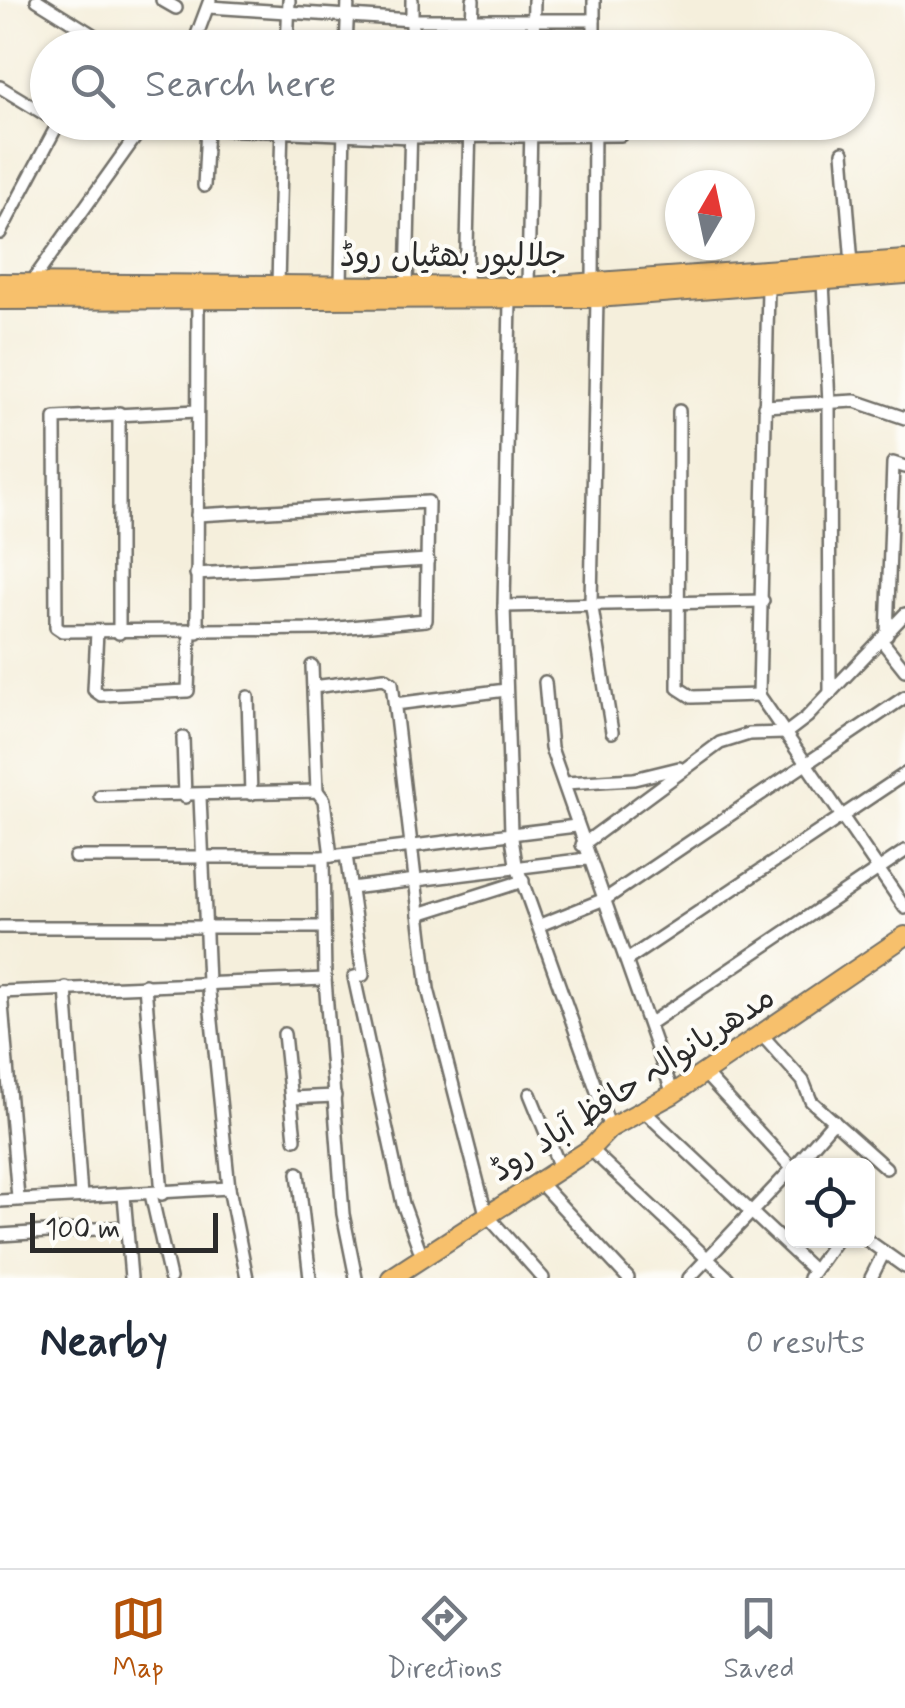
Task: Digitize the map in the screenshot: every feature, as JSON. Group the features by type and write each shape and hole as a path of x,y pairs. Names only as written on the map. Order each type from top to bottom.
{"main road":[{"name":"جلالپور بھٹیاں روڈ","path":"0,300 510,300 905,260"},
{"name":"جلالپور بھٹیاں روڈ","path":"0,283 528,287 595,291 768,288 905,274"},
{"name":"مدھریانوالہ حافظ آباد روڈ","path":"391,1278 560,1170 590,1150 610,1128 673,1094 905,936"}],"street":[{"path":"37,0 58,6 90,30"},
{"path":"162,0 176,8"},
{"path":"288,0 288,30"},
{"path":"347,30 348,0"},
{"path":"412,0 412,30"},
{"path":"472,30 474,0"},
{"path":"534,0 534,30"},
{"path":"594,0 594,30"},
{"path":"199,30 210,4 288,14 412,20 594,20"},
{"path":"0,87 30,105"},
{"path":"0,233 50,140"},
{"path":"31,283 134,140"},
{"path":"204,186 205,140"},
{"path":"278,285 282,140"},
{"path":"341,285 344,140"},
{"path":"407,286 411,140"},
{"path":"466,288 469,140"},
{"path":"528,287 531,140"},
{"path":"594,140 591,602 612,732"},
{"path":"843,152 852,264"},
{"path":"824,282 829,404 830,694"},
{"path":"768,288 759,696 805,765 845,815 905,908"},
{"path":"97,632 94,690 101,695 188,692 196,574 198,299"},
{"path":"510,300 504,606 511,832 516,864 610,1128"},
{"path":"764,406 855,401 905,418"},
{"path":"197,411 60,416 52,422 52,616 62,631 193,632 424,622 428,502 197,515"},
{"path":"679,411 678,688 684,695 759,696"},
{"path":"119,414 119,633"},
{"path":"905,467 893,464 884,638 905,670"},
{"path":"196,574 428,560"},
{"path":"504,606 763,600"},
{"path":"582,845 720,743 748,734 786,733 830,694 905,614"},
{"path":"312,666 317,792 324,800 327,856 325,979 343,1214 356,1278"},
{"path":"313,686 384,678 392,682 428,988 486,1214 543,1278"},
{"path":"545,682 552,748 576,826 607,898 673,1094"},
{"path":"394,704 506,690"},
{"path":"248,697 251,794"},
{"path":"540,925 607,898 905,697"},
{"path":"184,738 185,797"},
{"path":"565,784 634,779 682,768"},
{"path":"628,960 905,774"},
{"path":"100,796 317,792"},
{"path":"200,797 208,982 230,1188 247,1278"},
{"path":"75,858 327,856 576,826"},
{"path":"649,1024 905,851"},
{"path":"346,854 363,976 354,976 403,1204 423,1259"},
{"path":"351,888 416,882 516,864 587,859"},
{"path":"419,914 522,881"},
{"path":"0,926 324,927"},
{"path":"18,1198 0,992 325,979"},
{"path":"145,984 156,1194 170,1278"},
{"path":"66,988 80,1196"},
{"path":"284,1034 296,1138"},
{"path":"761,1034 803,1081 812,1101 886,1168"},
{"path":"704,1072 785,1162"},
{"path":"530,1094 560,1170"},
{"path":"291,1098 334,1096"},
{"path":"644,1111 811,1275 830,1248"},
{"path":"802,1158 834,1121"},
{"path":"590,1150 728,1278"},
{"path":"298,1172 310,1278"},
{"path":"689,1278 785,1178"},
{"path":"540,1183 628,1278"},
{"path":"0,1200 230,1188"},
{"path":"124,1195 132,1278"},
{"path":"0,1235 127,1227"},
{"path":"875,1246 905,1268"},
{"path":"871,1278 884,1252"}]}
